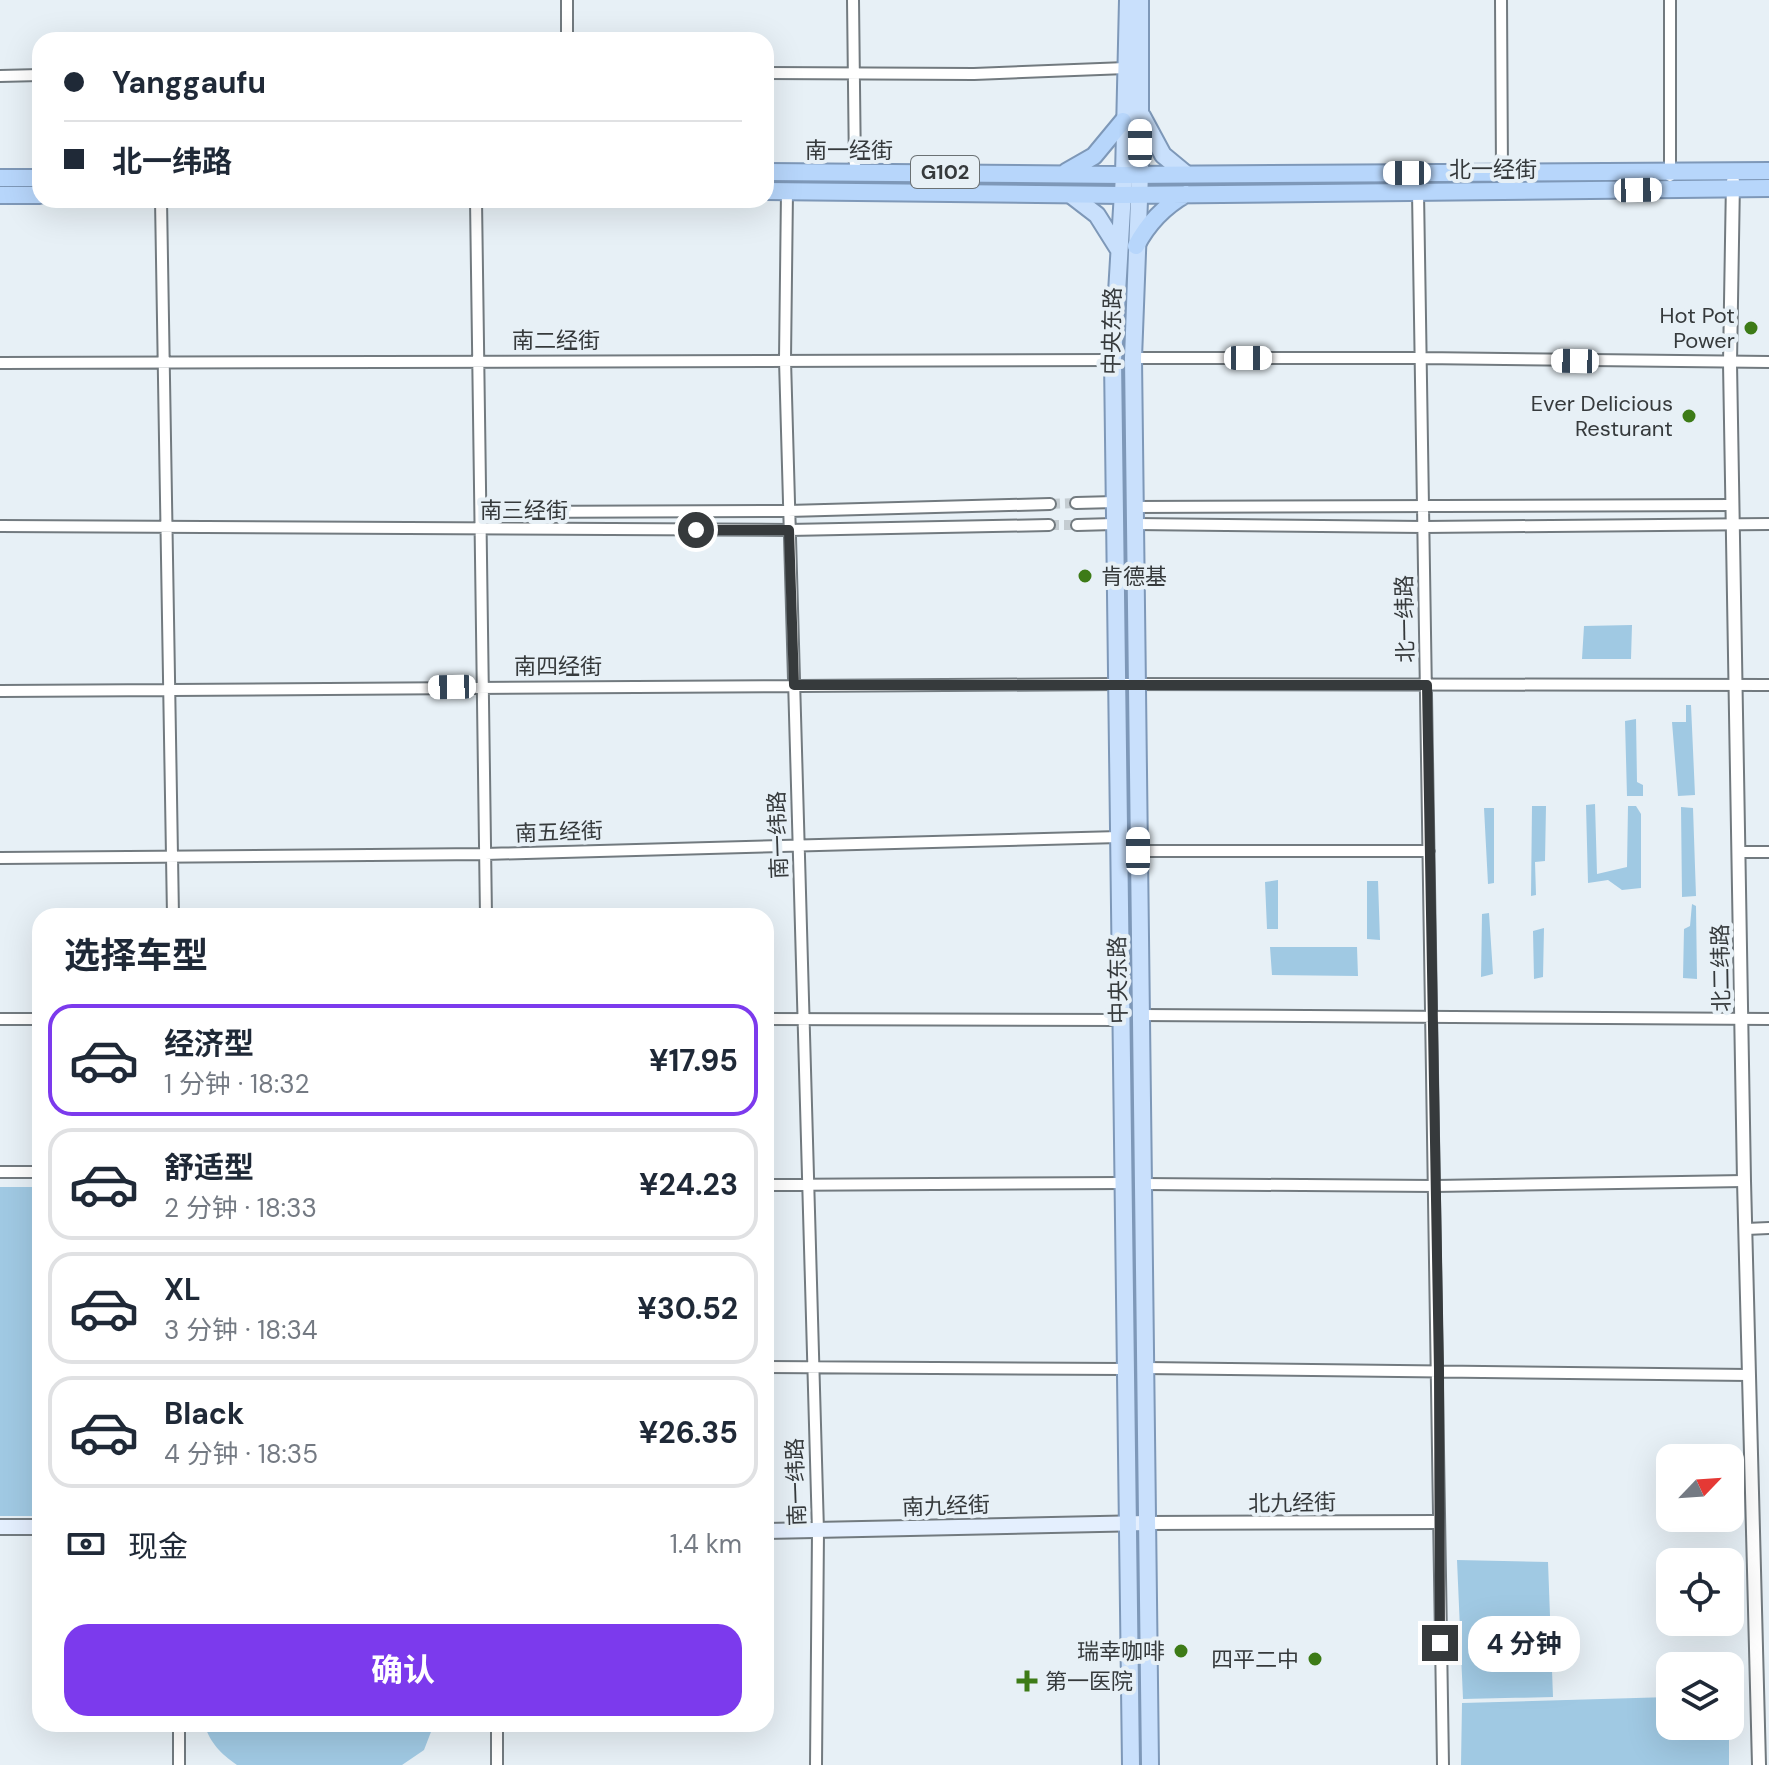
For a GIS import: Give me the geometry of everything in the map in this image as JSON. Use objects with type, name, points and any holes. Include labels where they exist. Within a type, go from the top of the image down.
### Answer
[{"type":"highway","points":[[1060,174],[1094,156],[1123,121]]},
{"type":"highway","name":"北一经街","points":[[1132,175],[1769,171]]},
{"type":"highway","name":"南一经街","points":[[774,172],[1132,175]]},
{"type":"highway","points":[[0,178],[32,178]]},
{"type":"highway","name":"北一经街","points":[[1130,195],[1769,188]]},
{"type":"highway","name":"南一经街","points":[[774,191],[1130,195]]},
{"type":"highway","points":[[1127,248],[1159,212],[1186,194]]},
{"type":"highway","points":[[0,195],[32,195]]},
{"type":"main road","points":[[1128,0],[1123,121],[1132,175]]},
{"type":"main road","points":[[1132,175],[1140,111],[1140,0]]},
{"type":"main road","points":[[1140,111],[1163,155],[1186,174]]},
{"type":"main road","name":"中央东路","points":[[1131,1765],[1113,360],[1127,248],[1132,175]]},
{"type":"main road","points":[[1071,195],[1097,215],[1127,248]]},
{"type":"main road","name":"中央东路","points":[[1127,248],[1133,358],[1150,1765]]},
{"type":"main road","name":"南九经街","points":[[774,1531],[1147,1523]]},
{"type":"main road","points":[[0,1527],[32,1527]]},
{"type":"street","points":[[567,0],[567,32]]},
{"type":"street","points":[[853,0],[855,171]]},
{"type":"street","points":[[1501,0],[1502,172]]},
{"type":"street","points":[[1669,190],[1670,0]]},
{"type":"street","points":[[774,73],[974,74],[1126,68]]},
{"type":"street","points":[[0,76],[32,75]]},
{"type":"street","name":"北二纬路","points":[[1732,171],[1730,363],[1744,1181],[1759,1765]]},
{"type":"street","name":"南一纬路","points":[[787,191],[785,360],[788,511],[818,1531],[816,1765]]},
{"type":"street","name":"北一纬路","points":[[1418,192],[1443,1765]]},
{"type":"street","points":[[161,208],[173,908]]},
{"type":"street","points":[[476,208],[486,908]]},
{"type":"street","points":[[1133,358],[1769,362]]},
{"type":"street","name":"南二经街","points":[[0,363],[1113,360]]},
{"type":"street","points":[[1076,503],[1115,502]]},
{"type":"street","points":[[481,512],[788,511],[1050,504]]},
{"type":"street","points":[[1134,516],[1423,506],[1733,505]]},
{"type":"street","points":[[1134,516],[1424,527],[1769,524]]},
{"type":"street","points":[[1077,525],[1114,524]]},
{"type":"street","name":"南三经街","points":[[0,526],[789,530],[1049,525]]},
{"type":"street","name":"南四经街","points":[[0,691],[483,686],[1769,685]]},
{"type":"street","name":"南五经街","points":[[0,858],[485,854],[1119,837]]},
{"type":"street","points":[[1138,851],[1429,851]]},
{"type":"street","points":[[1739,852],[1769,852]]},
{"type":"street","points":[[1140,1015],[1769,1019]]},
{"type":"street","points":[[0,1019],[32,1019]]},
{"type":"street","points":[[774,1019],[1121,1020]]},
{"type":"street","points":[[0,1172],[32,1172]]},
{"type":"street","points":[[1142,1184],[1435,1186],[1744,1181]]},
{"type":"street","points":[[774,1185],[1123,1183]]},
{"type":"street","points":[[1746,1229],[1769,1228]]},
{"type":"street","points":[[774,1367],[1125,1369]]},
{"type":"street","points":[[1145,1368],[1749,1375]]},
{"type":"street","name":"北九经街","points":[[1147,1523],[1438,1522]]},
{"type":"street","points":[[179,1732],[179,1765]]},
{"type":"street","points":[[497,1732],[497,1765]]},
{"type":"shaded area","points":[[1632,625],[1631,659],[1582,659],[1584,626]]},
{"type":"shaded area","points":[[1686,705],[1691,705],[1695,795],[1678,796],[1672,722],[1686,722]]},
{"type":"shaded area","points":[[1636,719],[1637,782],[1643,785],[1643,796],[1627,796],[1625,721]]},
{"type":"shaded area","points":[[1595,804],[1597,874],[1627,867],[1628,806],[1636,806],[1641,814],[1641,888],[1622,890],[1608,880],[1588,883],[1586,805]]},
{"type":"shaded area","points":[[1532,806],[1546,806],[1545,861],[1535,862],[1536,895],[1531,896]]},
{"type":"shaded area","points":[[1681,807],[1693,808],[1696,896],[1682,897]]},
{"type":"shaded area","points":[[1484,808],[1494,808],[1494,883],[1488,884]]},
{"type":"shaded area","points":[[1278,880],[1278,929],[1267,929],[1265,882]]},
{"type":"shaded area","points":[[1367,881],[1378,881],[1380,940],[1367,939]]},
{"type":"shaded area","points":[[1692,904],[1696,906],[1697,979],[1683,978],[1684,929],[1690,926]]},
{"type":"shaded area","points":[[1489,913],[1493,974],[1481,977],[1482,914]]},
{"type":"shaded area","points":[[1544,928],[1543,977],[1534,979],[1533,931]]},
{"type":"shaded area","points":[[1270,947],[1357,947],[1358,976],[1272,975]]},
{"type":"shaded area","points":[[0,1187],[32,1187],[32,1516],[0,1516]]},
{"type":"shaded area","points":[[1457,1560],[1548,1562],[1553,1697],[1463,1699]]},
{"type":"shaded area","points":[[1656,1697],[1656,1740],[1729,1740],[1729,1765],[1461,1765],[1462,1703]]},
{"type":"shaded area","points":[[208,1732],[431,1732],[424,1750],[402,1765],[237,1765],[217,1748]]},
{"type":"tunnel","points":[[1050,504],[1076,503]]},
{"type":"tunnel","points":[[1049,525],[1077,525]]},
{"type":"place","name":"Hot Pot Power","points":[[1751,328]]},
{"type":"place","name":"Ever Delicious Resturant","points":[[1689,416]]},
{"type":"place","name":"肯德基","points":[[1085,576]]},
{"type":"place","name":"瑞幸咖啡","points":[[1181,1651]]},
{"type":"place","name":"四平二中","points":[[1315,1659]]},
{"type":"place","name":"第一医院","points":[[1027,1681]]},
{"type":"route","points":[[696,530],[789,530],[794,685],[1427,685],[1439,1370],[1440,1643]]}]
